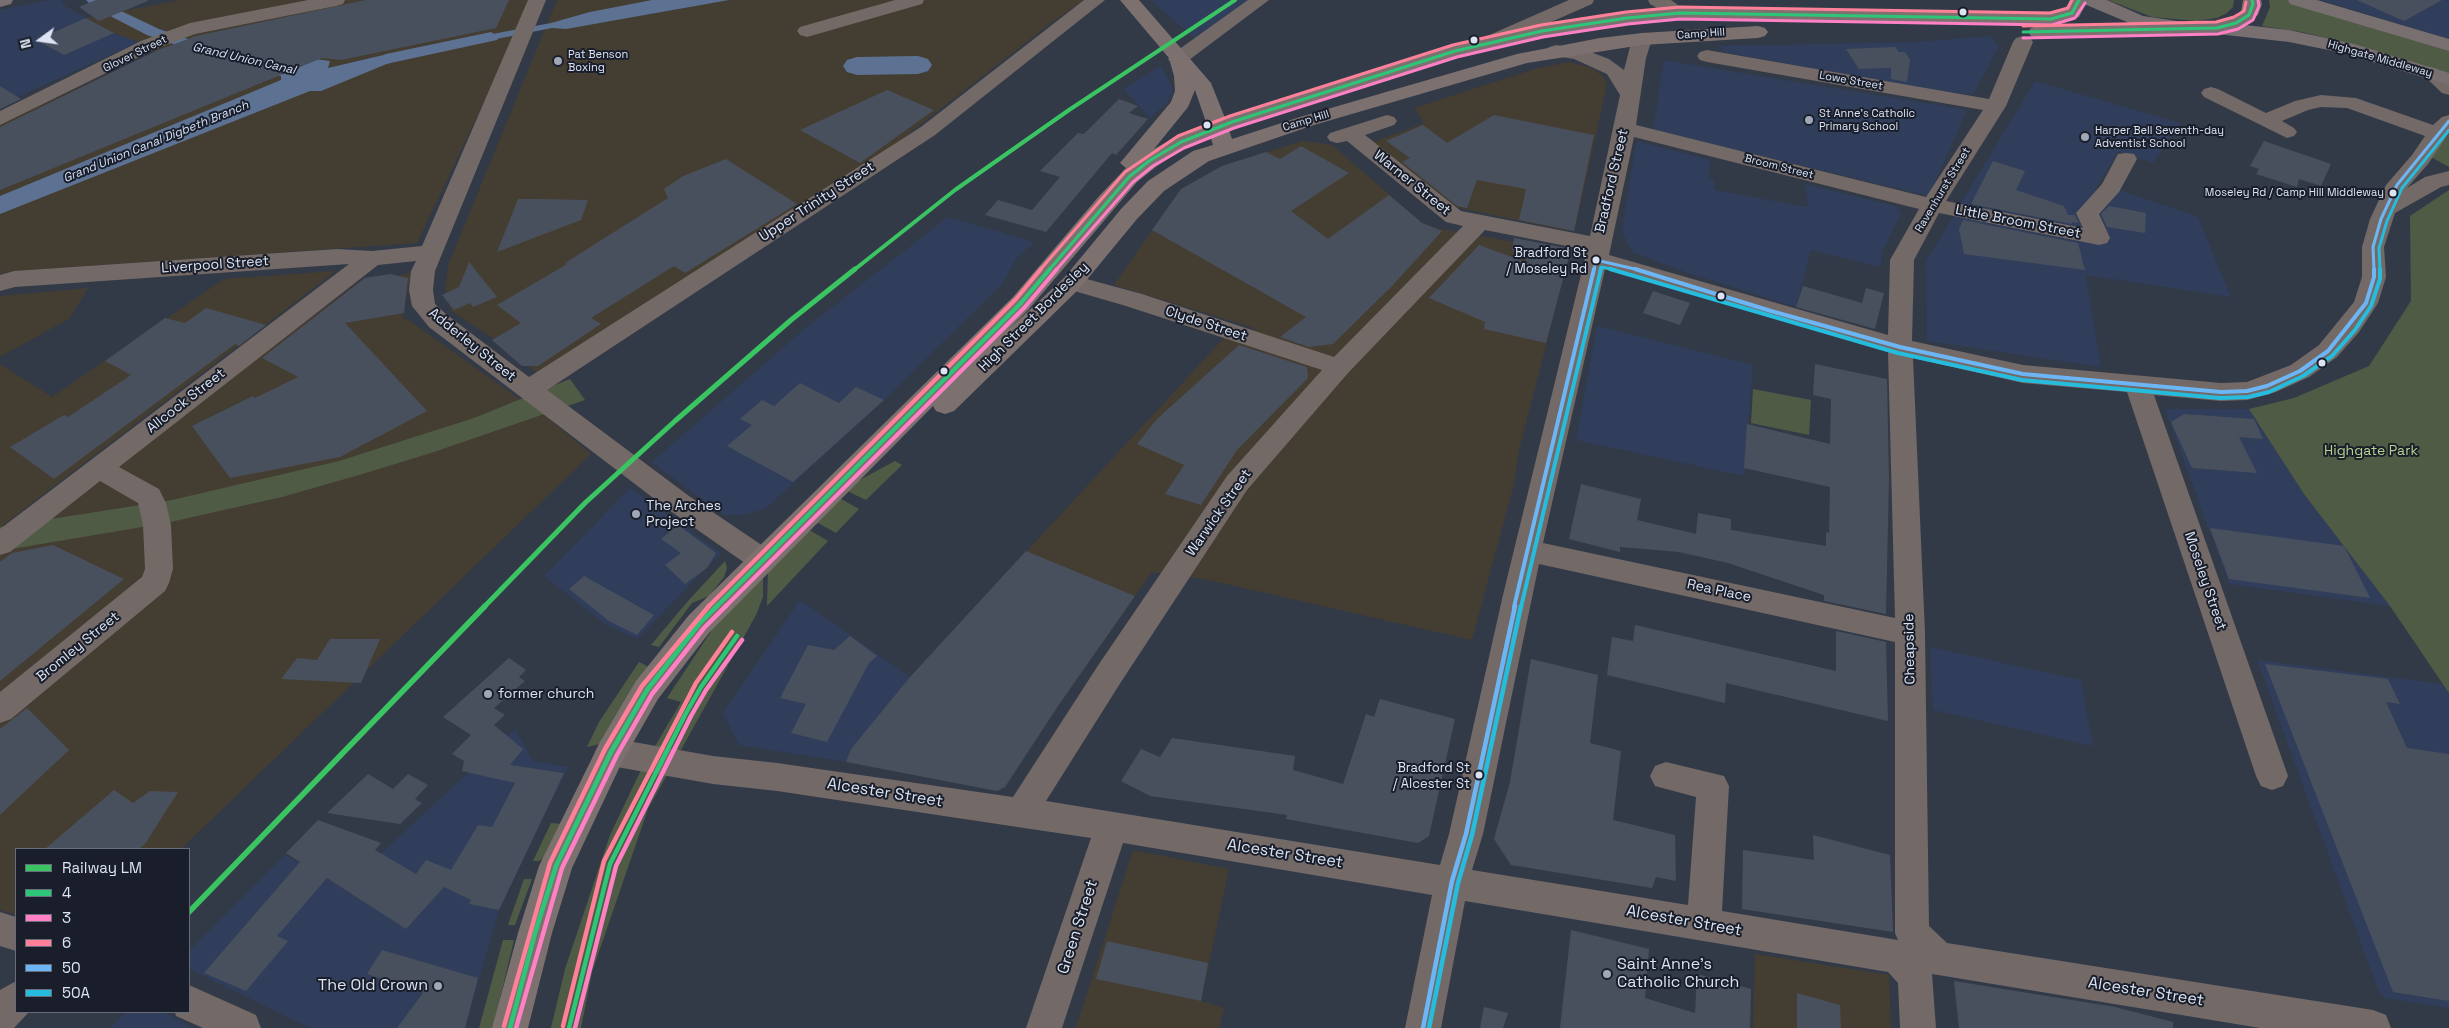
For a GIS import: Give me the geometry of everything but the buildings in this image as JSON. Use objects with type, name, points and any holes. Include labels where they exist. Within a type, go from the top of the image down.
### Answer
[{"type":"highway","points":[[0,1],[4,0]]},
{"type":"highway","points":[[2091,0],[2139,21],[2191,29],[2217,28],[2236,23],[2249,15],[2253,4],[2252,0]]},
{"type":"highway","points":[[2297,0],[2449,45]]},
{"type":"highway","name":"Highgate Middleway","points":[[2217,28],[2311,40],[2348,48],[2440,76]]},
{"type":"main road","points":[[1129,0],[1204,88],[1228,105],[1247,110],[1269,111]]},
{"type":"main road","name":"Camp Hill","points":[[1221,137],[1269,111],[1494,40],[1627,18],[1680,13],[2051,19],[2072,12],[2078,0]]},
{"type":"main road","points":[[1627,18],[1642,39]]},
{"type":"main road","name":"Camp Hill","points":[[1221,137],[1556,52],[1642,39],[1723,32],[1845,29],[2075,32],[2191,29]]},
{"type":"main road","points":[[1108,200],[1122,174],[1181,103],[1185,91],[1184,76],[1178,59]]},
{"type":"main road","points":[[1204,88],[1221,137]]},
{"type":"main road","name":"High Street Bordesley","points":[[510,1028],[535,933],[556,866],[611,752],[642,699],[669,660],[699,624],[762,560],[1021,303],[1129,177],[1148,161],[1181,142],[1221,137]]},
{"type":"main road","name":"High Street Bordesley","points":[[860,463],[884,454],[909,440],[1072,283],[1128,214],[1156,186],[1201,156],[1221,137]]},
{"type":"street","name":"Glover Street","points":[[0,119],[148,45],[190,29],[336,0]]},
{"type":"street","name":"Adderley Street","points":[[538,0],[431,252],[424,272],[421,290],[424,306],[430,314],[679,503],[762,560]]},
{"type":"street","points":[[807,31],[915,0]]},
{"type":"street","name":"Upper Trinity Street","points":[[529,390],[928,131],[1096,0]]},
{"type":"street","points":[[1178,59],[1260,0]]},
{"type":"street","points":[[1494,40],[1584,0]]},
{"type":"street","points":[[1656,0],[1680,13]]},
{"type":"street","name":"Bradford Street","points":[[1422,1028],[1452,882],[1466,834],[1527,551],[1625,129],[1636,58],[1642,39]]},
{"type":"street","name":"Ravenhurst Street","points":[[1900,346],[1902,260],[1932,205],[1996,106],[2023,42]]},
{"type":"street","points":[[1556,52],[1578,54],[1602,62],[1614,70],[1630,95]]},
{"type":"street","name":"Lowe Street","points":[[1707,56],[1996,106]]},
{"type":"street","points":[[2440,76],[2449,89]]},
{"type":"street","points":[[2211,93],[2287,132]]},
{"type":"street","points":[[2266,121],[2302,105],[2322,101],[2349,102],[2443,127]]},
{"type":"street","name":"Warner Street","points":[[1387,121],[1343,135],[1454,217],[1597,253],[1625,266],[1771,311],[1900,346],[2023,374],[2138,386],[2221,392],[2267,386],[2300,371],[2328,351],[2350,326],[2366,302],[2374,277],[2373,247],[2380,219],[2397,185],[2420,159],[2443,127]]},
{"type":"street","name":"Broom Street","points":[[1625,129],[1932,205]]},
{"type":"street","name":"Little Broom Street","points":[[1932,205],[2098,238],[2087,213],[2111,187],[2126,159]]},
{"type":"street","points":[[2420,159],[2449,177]]},
{"type":"street","points":[[2386,209],[2433,182],[2449,177]]},
{"type":"street","name":"Warwick Street","points":[[1021,813],[1110,673],[1237,483],[1339,368],[1479,223]]},
{"type":"street","name":"Liverpool Street","points":[[0,283],[14,279],[327,257],[372,258],[431,252]]},
{"type":"street","name":"Allcock Street","points":[[0,544],[372,258]]},
{"type":"street","name":"Clyde Street","points":[[1072,283],[1134,300],[1339,368]]},
{"type":"street","name":"Cheapside","points":[[1900,346],[1910,632],[1912,933],[1915,956],[1918,1028]]},
{"type":"street","name":"Moseley Street","points":[[2138,386],[2272,776]]},
{"type":"street","name":"Bromley Street","points":[[0,710],[155,583],[159,569],[157,525],[149,496],[99,468]]},
{"type":"street","name":"Rea Place","points":[[1527,551],[1579,560],[1910,632]]},
{"type":"street","name":"Alcester Street","points":[[611,752],[660,762],[1112,826],[1895,956],[1938,959],[2363,1027]]},
{"type":"street","points":[[1666,776],[1713,786],[1704,925]]},
{"type":"street","name":"Green Street","points":[[1044,1028],[1112,826]]},
{"type":"street","points":[[0,929],[15,934]]},
{"type":"street","points":[[0,1016],[15,1000]]},
{"type":"street","points":[[190,1003],[243,1028]]},
{"type":"shaded area","points":[[50,0],[61,0],[65,6],[86,18],[114,33],[139,42],[0,105],[0,10]]},
{"type":"shaded area","points":[[181,0],[530,0],[513,41],[417,243],[14,271],[0,274],[0,124],[155,52],[139,42],[114,33],[86,18]]},
{"type":"shaded area","points":[[557,0],[1084,0],[1051,23],[889,149],[537,373],[494,339],[451,311],[445,288],[449,263]]},
{"type":"shaded area","points":[[1150,0],[1252,0],[1197,40]]},
{"type":"shaded area","points":[[2321,0],[2449,0],[2449,39]]},
{"type":"shaded area","points":[[1990,36],[1999,46],[1973,95],[1925,89],[1724,52],[1719,46],[1917,42]]},
{"type":"shaded area","name":"St Anne's Catholic Primary School","points":[[1664,60],[1967,110],[1929,196],[1653,130]]},
{"type":"shaded area","points":[[1569,62],[1589,67],[1602,75],[1607,84],[1575,230],[1564,230],[1450,206],[1368,144],[1424,123],[1414,108],[1538,68]]},
{"type":"shaded area","points":[[1161,66],[1173,89],[1167,103],[1150,118],[1124,89]]},
{"type":"shaded area","points":[[2035,81],[2180,123],[2153,163],[2118,152],[2095,190],[2105,193],[2111,187],[2198,217],[2231,297],[2086,275],[2101,367],[1927,341],[1926,261]]},
{"type":"shaded area","points":[[1303,141],[1332,145],[1422,223],[1436,228],[1570,252],[1519,450],[1514,484],[1472,640],[1204,579],[1152,572],[1091,658],[975,607],[1225,337],[1241,341],[1254,328],[1114,285],[1181,189],[1222,166]]},
{"type":"shaded area","points":[[1636,141],[1710,160],[1709,178],[1714,180],[1714,190],[1808,207],[1805,184],[1895,206],[1901,213],[1882,253],[1881,267],[1811,250],[1796,307],[1691,274],[1632,252],[1622,232]]},
{"type":"shaded area","points":[[948,217],[1034,242],[1016,259],[1001,285],[884,400],[765,509],[743,515],[723,515],[652,462],[808,326]]},
{"type":"shaded area","points":[[336,271],[2,526],[38,521],[360,281],[411,273],[402,318],[407,319],[521,400],[534,406],[591,454],[182,848],[15,848],[15,915],[0,910],[0,364],[52,397],[224,279]]},
{"type":"shaded area","points":[[88,288],[69,319],[0,357],[0,296]]},
{"type":"shaded area","points":[[1597,326],[1753,365],[1744,476],[1576,440]]},
{"type":"shaded area","points":[[2165,409],[2249,409],[2301,489],[2390,606],[2229,584]]},
{"type":"shaded area","points":[[630,488],[721,553],[637,639],[605,624],[544,576]]},
{"type":"shaded area","points":[[800,600],[910,677],[852,749],[846,762],[739,745],[723,713]]},
{"type":"shaded area","points":[[1930,647],[2081,680],[2093,746],[1933,710]]},
{"type":"shaded area","points":[[2257,660],[2443,684],[2449,693],[2449,1008],[2386,998],[2379,992]]},
{"type":"shaded area","points":[[515,729],[533,761],[568,767],[499,910],[465,1028],[310,1028],[190,969],[190,950],[285,855],[344,888]]},
{"type":"shaded area","points":[[1133,850],[1229,869],[1201,1001],[1224,1008],[1219,1028],[1076,1028]]},
{"type":"shaded area","points":[[1755,954],[1889,975],[1891,1028],[1753,1028]]},
{"type":"shaded area","points":[[125,1013],[165,1013],[194,1028],[110,1028]]},
{"type":"green space","points":[[2108,0],[2234,0],[2233,7],[2227,13],[2217,18],[2196,21],[2152,17]]},
{"type":"green space","points":[[2269,0],[2288,0],[2449,50],[2449,74],[2343,42],[2302,32],[2262,26],[2270,7]]},
{"type":"green space","points":[[2449,134],[2449,167],[2431,157]]},
{"type":"green space","name":"Highgate Park","points":[[2449,190],[2449,693],[2390,606],[2304,494],[2249,409],[2294,398],[2369,366],[2411,301],[2410,216]]},
{"type":"green space","points":[[570,379],[585,400],[431,453],[359,475],[282,497],[166,523],[0,551],[0,527],[172,500],[339,461],[474,418]]},
{"type":"green space","points":[[1753,389],[1811,400],[1809,435],[1751,423]]},
{"type":"green space","points":[[895,461],[902,465],[866,500],[843,489]]},
{"type":"green space","points":[[836,496],[859,509],[836,533],[813,520]]},
{"type":"green space","points":[[806,528],[828,541],[767,606],[768,568]]},
{"type":"green space","points":[[725,561],[727,568],[724,577],[709,596],[692,603],[659,647],[651,645],[688,601]]},
{"type":"green space","points":[[763,573],[763,597],[756,615],[648,809],[592,972],[581,1028],[551,1028],[565,969],[610,835],[641,770],[681,702],[667,698],[712,630]]},
{"type":"green space","points":[[639,662],[647,666],[648,669],[600,744],[587,747],[599,722]]},
{"type":"green space","points":[[551,823],[562,824],[546,857],[539,861],[533,861]]},
{"type":"green space","points":[[524,879],[532,879],[515,925],[508,925]]},
{"type":"green space","points":[[503,940],[514,940],[493,1028],[479,1028]]},
{"type":"water","points":[[652,0],[729,0],[566,29],[552,28],[486,41],[474,41],[487,35],[551,23],[590,12]]},
{"type":"water","name":"Grand Union Canal Digbeth Branch","points":[[416,52],[321,91],[310,91],[0,214],[0,196],[281,80],[281,76],[271,74],[278,54],[330,61],[328,68],[392,53]]},
{"type":"waterway","name":"Grand Union Canal","points":[[117,14],[153,32],[208,51]]},
{"type":"waterway","name":"Grand Union Canal","points":[[386,59],[491,37]]},
{"type":"waterway","points":[[857,66],[918,65]]},
{"type":"rail line","name":"LM","points":[[190,911],[585,503],[675,421],[791,320],[955,190],[1069,110],[1235,0]]},
{"type":"transit line","name":"6","points":[[504,1026],[529,931],[550,863],[605,749],[642,686],[695,620],[1016,299],[1103,196],[1125,172],[1146,156],[1178,136],[1230,116],[1453,45],[1541,25],[1626,12],[1680,7],[2050,13],[2068,8],[2072,0]]},
{"type":"transit line","name":"4","points":[[510,1028],[535,933],[556,866],[611,752],[647,690],[699,624],[1021,303],[1108,200],[1129,177],[1149,161],[1181,142],[1232,122],[1455,51],[1542,31],[1627,18],[1680,13],[2051,19],[2072,13],[2079,0]]},
{"type":"transit line","name":"4","points":[[2023,32],[2217,28],[2236,23],[2249,15],[2253,4],[2252,0]]},
{"type":"transit line","name":"3","points":[[2023,38],[2218,34],[2238,29],[2253,20],[2259,6],[2258,0]]},
{"type":"transit line","name":"6","points":[[2023,26],[2216,22],[2234,17],[2244,11],[2246,2]]},
{"type":"transit line","name":"3","points":[[516,1028],[541,935],[562,868],[617,755],[652,694],[704,628],[1025,307],[1113,204],[1133,182],[1153,166],[1184,148],[1234,128],[1457,57],[1543,37],[1628,24],[1680,19],[2052,25],[2075,18],[2085,3]]},
{"type":"transit line","name":"50","points":[[1423,1028],[1452,881],[1466,834],[1517,595],[1596,260],[1625,266],[1771,311],[1900,347],[2023,374],[2221,392],[2247,391],[2267,386],[2300,371],[2328,351],[2350,326],[2366,303],[2374,277],[2373,247],[2381,219],[2397,185],[2449,121]]},
{"type":"transit line","name":"50A","points":[[1429,1028],[1458,883],[1472,835],[1523,596],[1601,267],[1898,353],[2022,380],[2220,398],[2248,397],[2269,392],[2303,376],[2332,356],[2355,330],[2371,306],[2380,279],[2379,248],[2387,221],[2402,188],[2449,130]]},
{"type":"transit line","name":"6","points":[[563,1026],[604,861],[696,683],[732,632]]},
{"type":"transit line","name":"4","points":[[569,1028],[610,864],[686,713],[701,687],[737,636]]},
{"type":"transit line","name":"3","points":[[575,1028],[616,866],[691,716],[706,690],[742,640]]},
{"type":"place","name":"Pat Benson Boxing","points":[[558,61]]},
{"type":"place","name":"St Anne's Catholic Primary School","points":[[1809,120]]},
{"type":"place","name":"Harper Bell Seventh-day Adventist School","points":[[2085,137]]},
{"type":"place","name":"Moseley Rd / Camp Hill Middleway","points":[[2393,193]]},
{"type":"place","name":"Bradford St / Moseley Rd","points":[[1596,260]]},
{"type":"place","name":"The Arches Project","points":[[636,514]]},
{"type":"place","name":"former church","points":[[488,694]]},
{"type":"place","name":"Bradford St / Alcester St","points":[[1479,775]]},
{"type":"place","name":"Saint Anne's Catholic Church","points":[[1607,974]]},
{"type":"place","name":"The Old Crown","points":[[438,986]]}]
